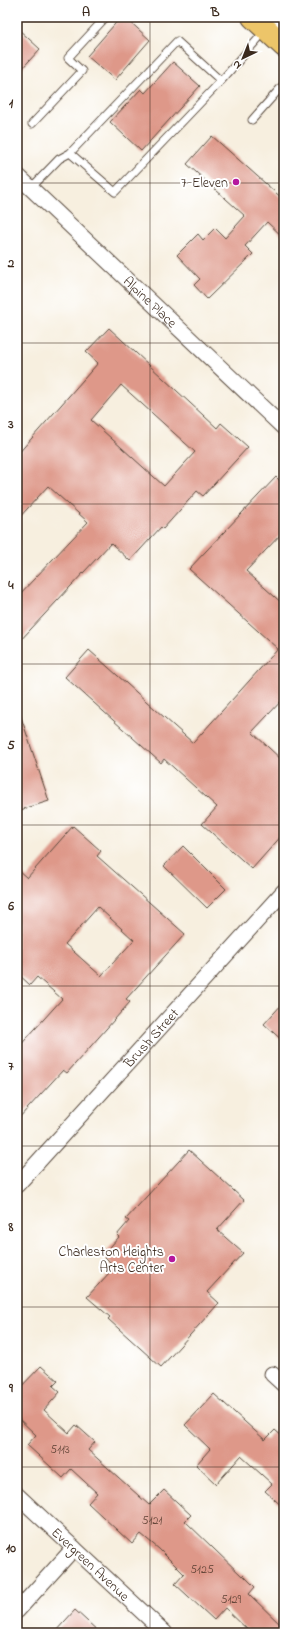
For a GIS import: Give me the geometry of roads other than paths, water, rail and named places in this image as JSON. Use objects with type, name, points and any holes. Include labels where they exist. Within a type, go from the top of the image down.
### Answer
[{"type":"main road","points":[[266,21],[284,46]]},
{"type":"street","name":"Alpine Place","points":[[17,175],[284,428]]},
{"type":"street","name":"Brush Street","points":[[17,1185],[284,891]]},
{"type":"street","points":[[272,1374],[284,1385]]},
{"type":"street","name":"Evergreen Avenue","points":[[17,1495],[165,1633]]},
{"type":"street","points":[[17,1612],[74,1548]]},
{"type":"lane","points":[[32,124],[82,71],[68,58],[106,17]]},
{"type":"lane","points":[[70,153],[115,192],[221,81],[266,21]]},
{"type":"lane","points":[[31,188],[58,159],[70,153],[177,41],[221,81]]},
{"type":"lane","points":[[252,120],[284,84]]},
{"type":"place","name":"7-Eleven","points":[[236,182]]},
{"type":"place","name":"Charleston Heights Arts Center","points":[[172,1259]]}]
